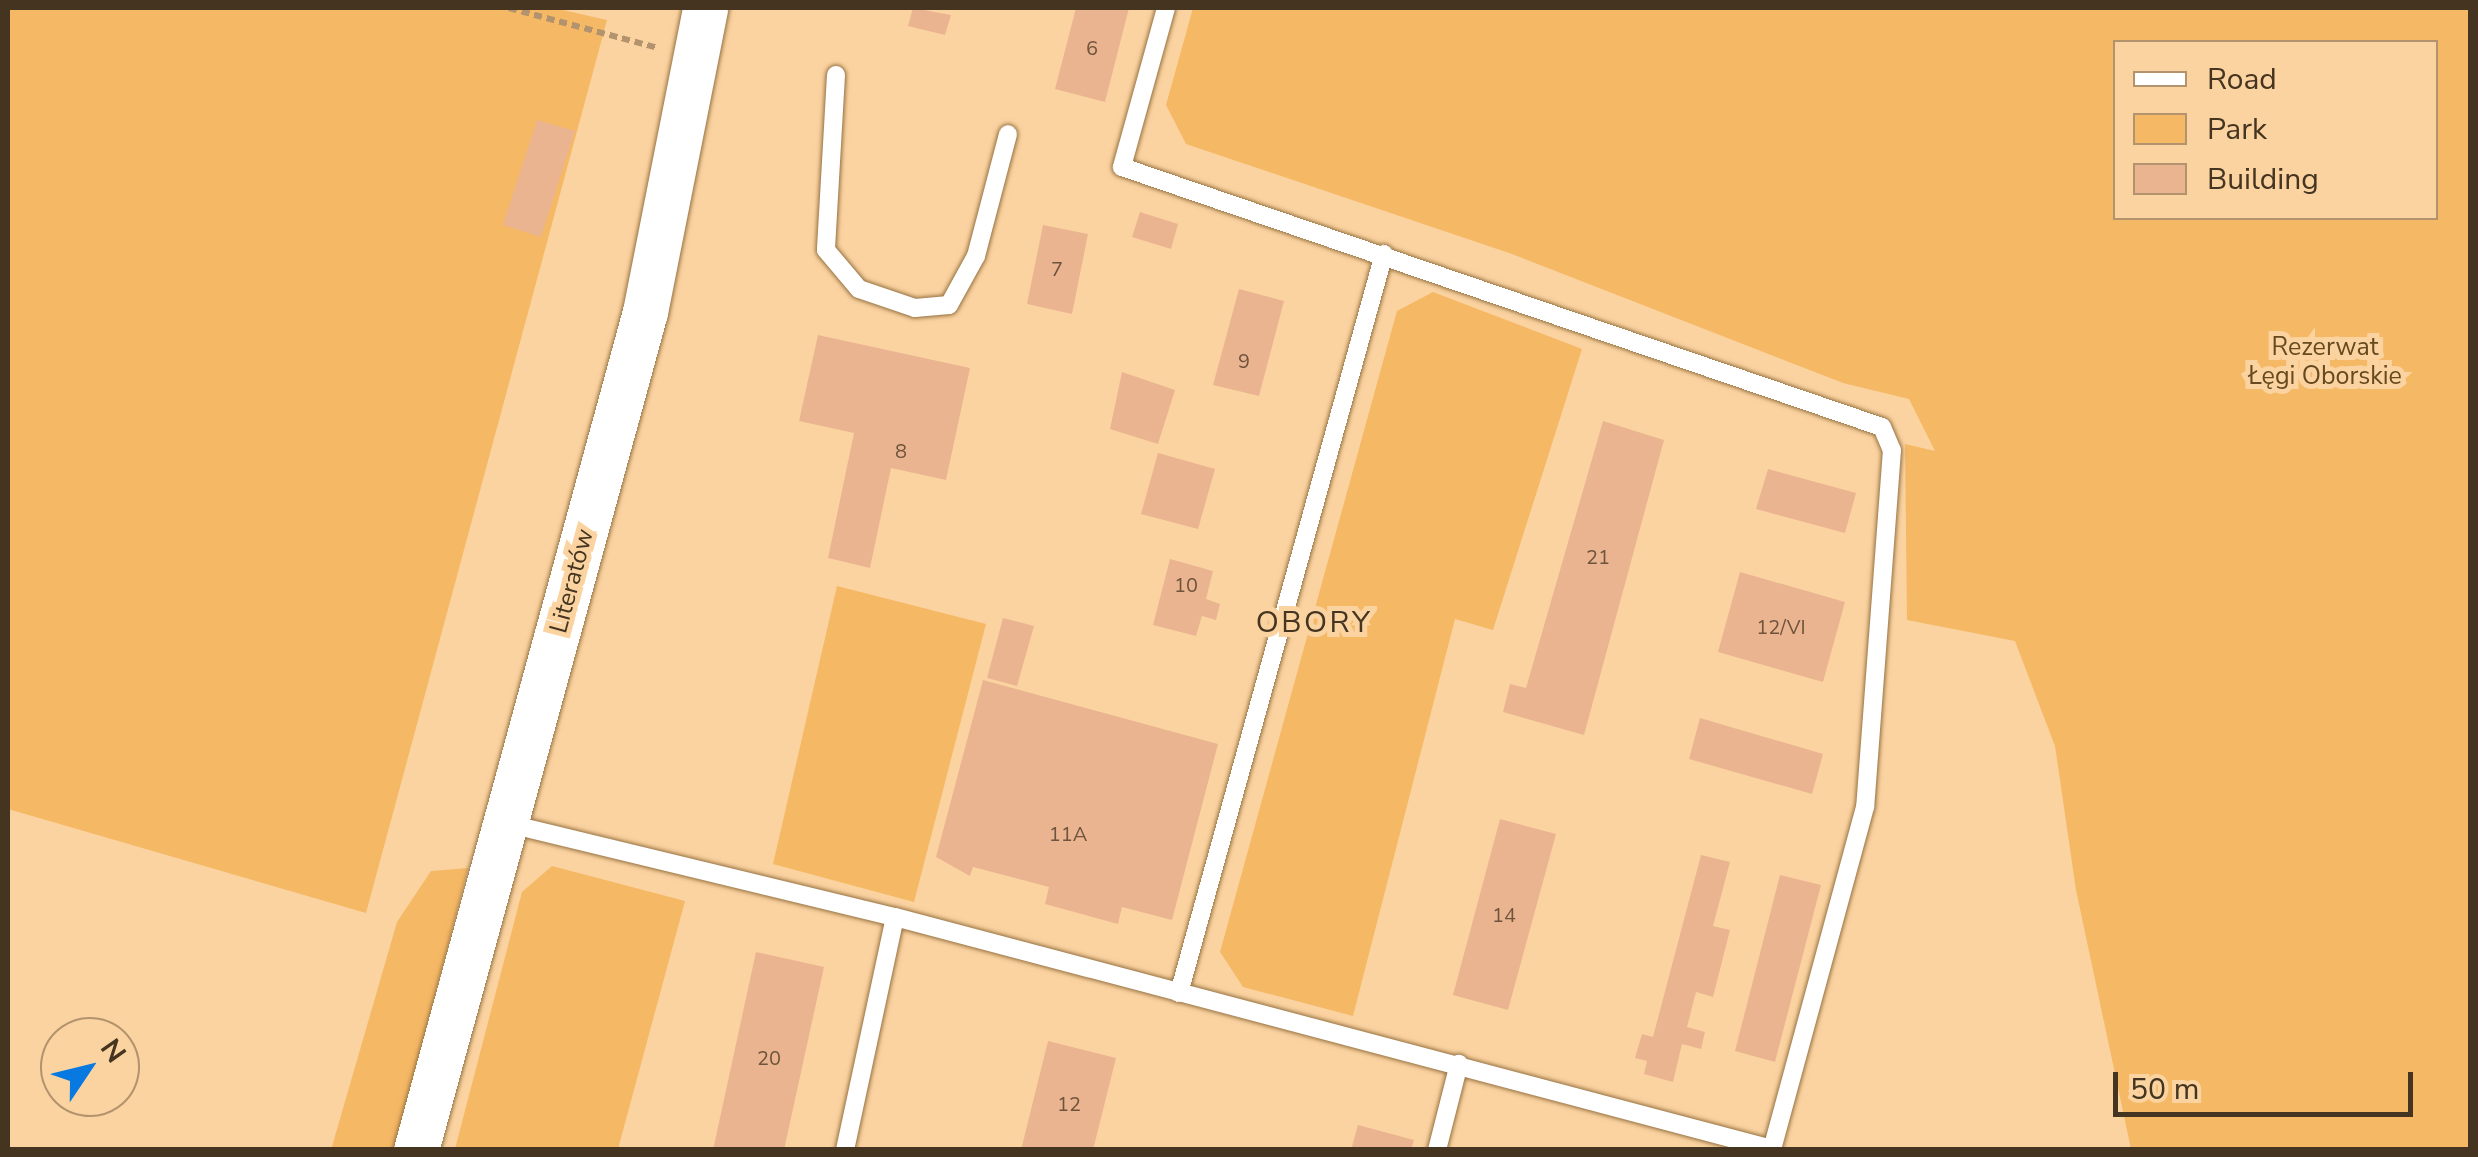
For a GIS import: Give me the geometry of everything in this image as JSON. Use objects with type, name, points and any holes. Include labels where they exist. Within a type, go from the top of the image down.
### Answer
[{"type":"street","name":"Literatów","points":[[416,1150],[645,312],[698,59],[705,8]]},
{"type":"lane","points":[[506,823],[894,917],[1772,1149],[1865,807],[1892,450],[1882,426],[1122,167],[1166,8]]},
{"type":"lane","points":[[836,75],[826,250],[859,289],[896,302],[916,308],[949,305],[976,256],[1008,134]]},
{"type":"lane","points":[[1178,993],[1384,254]]},
{"type":"lane","points":[[845,1150],[894,917]]},
{"type":"lane","points":[[1437,1150],[1459,1064]]},
{"type":"path","points":[[510,8],[698,59]]},
{"type":"green space","points":[[8,8],[554,8],[607,20],[366,913],[8,809]]},
{"type":"green space","name":"Rezerwat Łęgi Oborskie","points":[[1193,8],[2470,8],[2470,1149],[2131,1149],[2076,890],[2055,746],[2015,641],[1907,620],[1905,444],[1935,451],[1909,399],[1843,383],[1512,254],[1186,144],[1166,105]]},
{"type":"green space","points":[[1433,292],[1582,349],[1493,630],[1455,619],[1353,1016],[1243,987],[1220,952],[1397,311]]},
{"type":"green space","points":[[837,586],[986,624],[914,902],[773,864]]},
{"type":"green space","points":[[552,866],[685,901],[618,1149],[455,1149],[522,892]]},
{"type":"green space","points":[[468,868],[395,1149],[331,1150],[397,922],[431,871]]},
{"type":"building","points":[[913,8],[951,15],[945,35],[908,26]]},
{"type":"building","points":[[1076,8],[1129,8],[1105,102],[1055,89]]},
{"type":"building","points":[[537,120],[575,131],[541,237],[503,225]]},
{"type":"building","points":[[1140,212],[1178,224],[1171,249],[1132,237]]},
{"type":"building","points":[[1043,225],[1088,234],[1072,314],[1027,304]]},
{"type":"building","points":[[1239,289],[1284,301],[1259,396],[1213,385]]},
{"type":"building","points":[[818,335],[970,368],[946,480],[891,468],[870,568],[828,558],[854,433],[799,421]]},
{"type":"building","points":[[1122,372],[1175,390],[1158,444],[1110,429]]},
{"type":"building","points":[[1603,421],[1664,440],[1584,735],[1503,712],[1510,684],[1526,688]]},
{"type":"building","points":[[1158,453],[1215,469],[1198,529],[1141,514]]},
{"type":"building","points":[[1768,469],[1856,493],[1845,533],[1756,509]]},
{"type":"building","points":[[1170,559],[1213,571],[1206,599],[1220,604],[1216,620],[1202,616],[1196,636],[1153,625]]},
{"type":"building","points":[[1740,572],[1845,602],[1823,682],[1718,652]]},
{"type":"building","points":[[1003,618],[1034,626],[1017,686],[987,678]]},
{"type":"building","points":[[983,680],[1218,744],[1172,920],[1122,907],[1118,924],[1045,904],[1049,887],[973,867],[970,876],[936,857]]},
{"type":"building","points":[[1700,718],[1823,754],[1812,794],[1689,759]]},
{"type":"building","points":[[1500,819],[1556,834],[1508,1010],[1453,995]]},
{"type":"building","points":[[1701,855],[1730,862],[1713,926],[1730,930],[1713,997],[1696,992],[1687,1027],[1705,1032],[1701,1049],[1682,1044],[1673,1082],[1644,1074],[1647,1061],[1635,1058],[1642,1034],[1653,1037]]},
{"type":"building","points":[[1780,875],[1821,885],[1775,1062],[1735,1051]]},
{"type":"building","points":[[756,952],[824,967],[784,1150],[713,1150]]},
{"type":"building","points":[[1048,1041],[1116,1058],[1093,1150],[1021,1150]]},
{"type":"building","points":[[1358,1125],[1414,1140],[1411,1150],[1351,1150]]},
{"type":"district","name":"OBORY","points":[[1314,623]]}]
